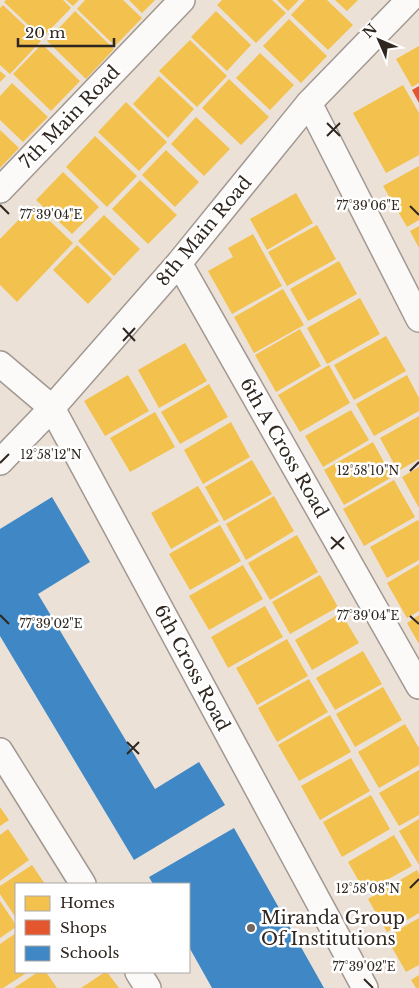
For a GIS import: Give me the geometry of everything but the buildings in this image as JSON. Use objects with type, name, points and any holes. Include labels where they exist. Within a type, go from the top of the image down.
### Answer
[{"type":"street","name":"7th Main Road","points":[[0,190],[182,0]]},
{"type":"street","name":"8th Main Road","points":[[0,462],[52,408],[179,263],[309,103],[410,0]]},
{"type":"street","points":[[309,103],[419,319]]},
{"type":"street","name":"6th A Cross Road","points":[[179,263],[419,686]]},
{"type":"street","name":"6th Cross Road","points":[[0,364],[52,408],[365,988]]},
{"type":"street","points":[[0,752],[82,883]]},
{"type":"street","points":[[139,973],[148,988]]},
{"type":"place","name":"Miranda Group Of Institutions","points":[[251,928]]}]
